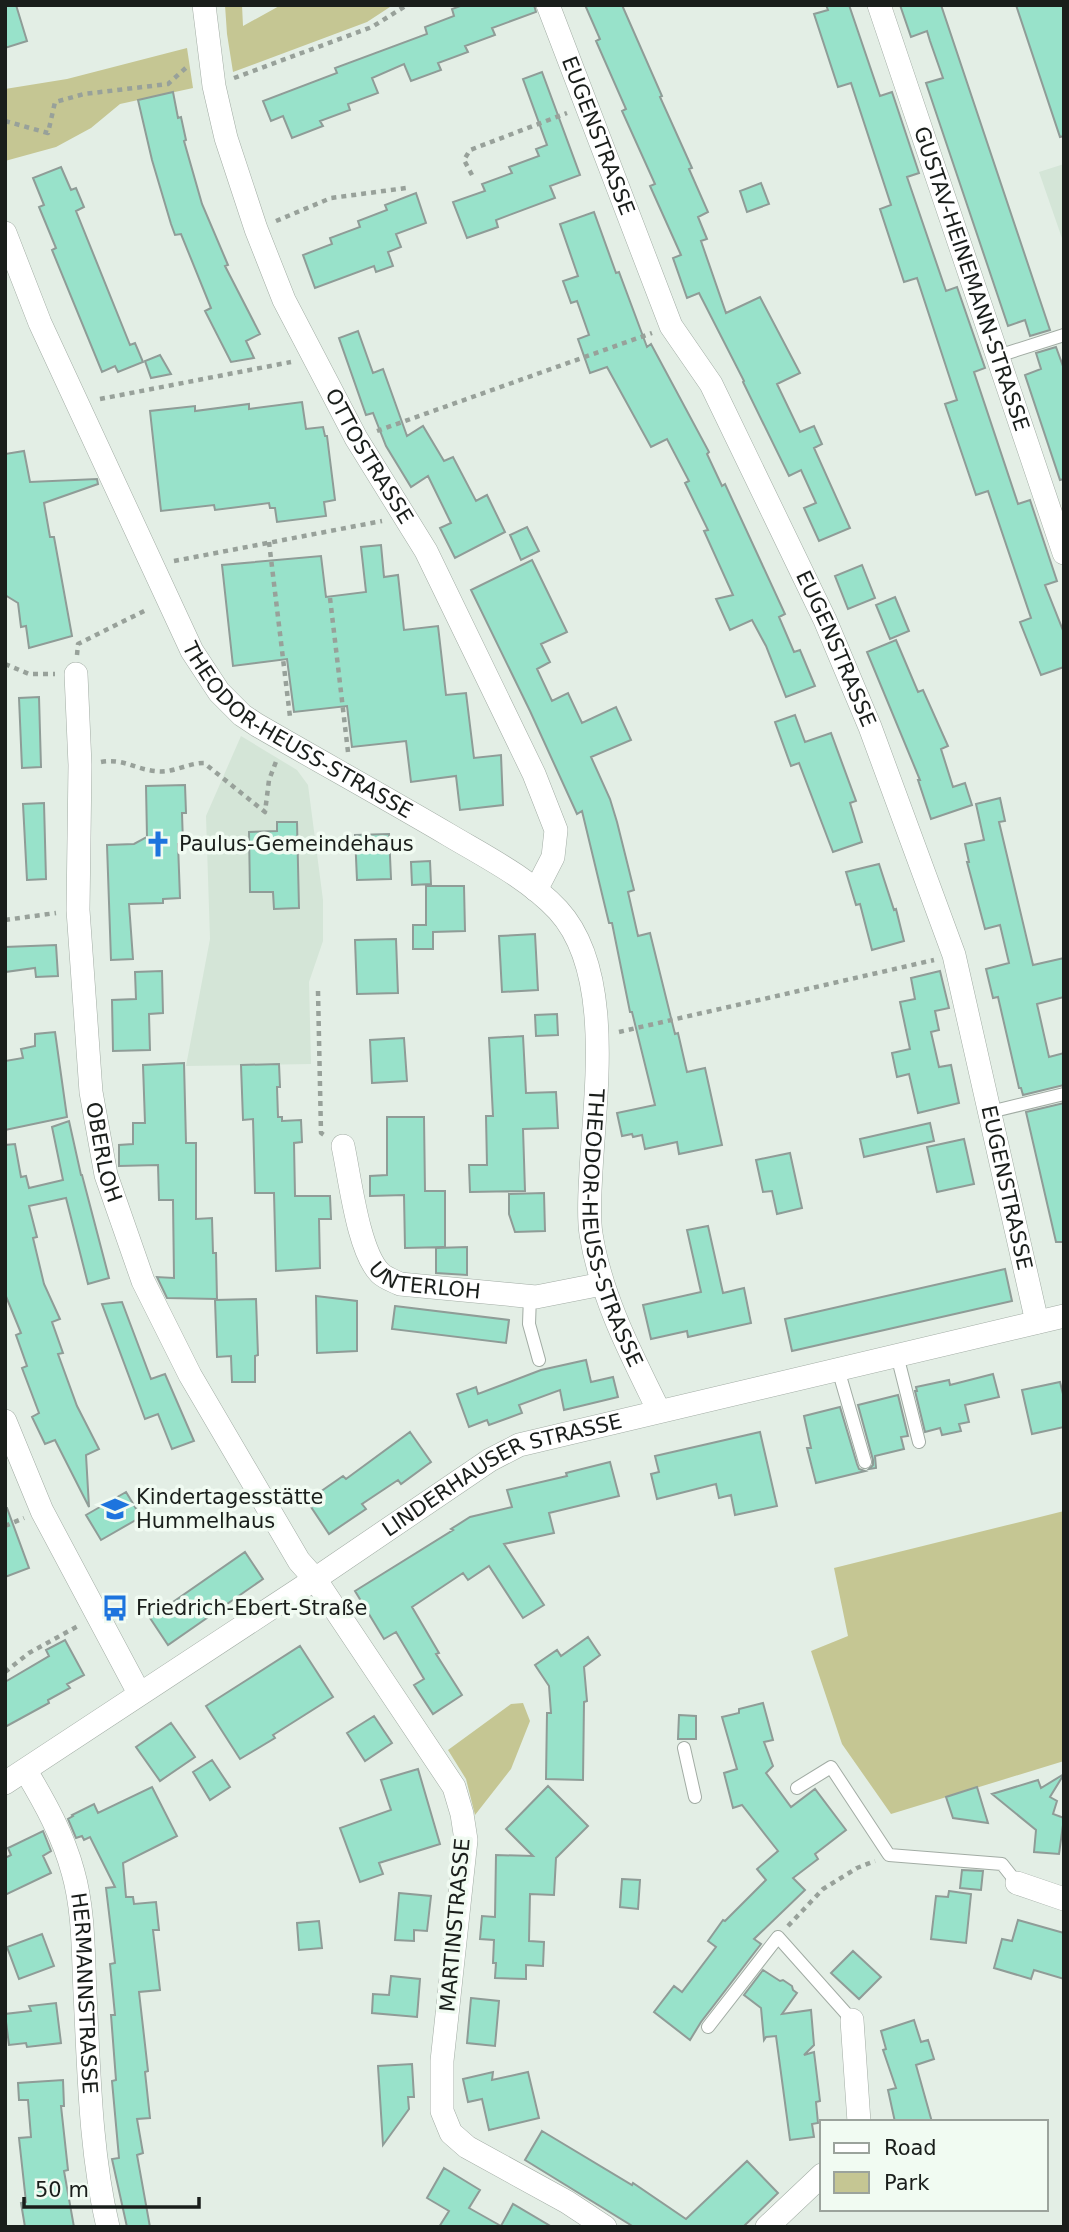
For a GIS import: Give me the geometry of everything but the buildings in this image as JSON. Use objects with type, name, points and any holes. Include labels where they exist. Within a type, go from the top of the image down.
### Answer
[{"type":"street","name":"OTTOSTRASSE","points":[[204,5],[214,86],[226,138],[256,229],[284,300],[356,439],[426,551],[534,774],[556,830],[553,856],[536,890]]},
{"type":"street","name":"EUGENSTRASSE","points":[[548,5],[671,326],[711,384],[825,621],[870,727],[954,955],[1037,1322]]},
{"type":"street","name":"GUSTAV-HEINEMANN-STRASSE","points":[[879,5],[1064,553]]},
{"type":"street","name":"THEODOR-HEUSS-STRASSE","points":[[5,233],[40,323],[167,600],[192,651],[219,692],[242,715],[500,866],[536,890],[558,911],[576,935],[587,961],[597,1037],[590,1194],[591,1232],[602,1284],[659,1411]]},
{"type":"street","name":"OBERLOH","points":[[76,674],[80,765],[78,910],[92,1092],[106,1175],[143,1281],[190,1375],[299,1561],[315,1579]]},
{"type":"street","name":"UNTERLOH","points":[[343,1146],[360,1230],[367,1252],[381,1274],[400,1284],[530,1296],[602,1284]]},
{"type":"street","name":"LINDERHAUSER STRASSE","points":[[5,1783],[315,1579],[489,1460],[519,1445],[1064,1316]]},
{"type":"street","points":[[5,1421],[33,1490],[139,1693]]},
{"type":"street","name":"MARTINSTRASSE","points":[[315,1579],[454,1787],[462,1814],[466,1840],[442,2061],[442,2111],[451,2133],[467,2147],[567,2202],[605,2227]]},
{"type":"street","name":"HERMANNSTRASSE","points":[[26,1771],[56,1823],[73,1870],[81,1907],[95,2143],[108,2227]]},
{"type":"street","points":[[1017,1883],[1064,1899]]},
{"type":"street","points":[[852,2020],[859,2120]]},
{"type":"street","points":[[767,2227],[820,2177]]},
{"type":"lane","points":[[998,356],[1064,335]]},
{"type":"lane","points":[[990,1112],[1064,1094]]},
{"type":"lane","points":[[530,1296],[529,1324],[539,1360]]},
{"type":"lane","points":[[897,1355],[919,1442]]},
{"type":"lane","points":[[838,1369],[865,1462]]},
{"type":"lane","points":[[684,1748],[695,1797]]},
{"type":"lane","points":[[797,1788],[831,1767],[889,1855],[1002,1864],[1017,1883]]},
{"type":"lane","points":[[708,2027],[778,1937],[852,2020]]},
{"type":"path","points":[[214,86],[372,27],[407,5]]},
{"type":"path","points":[[5,121],[48,133],[55,102],[84,94],[168,84],[208,46]]},
{"type":"path","points":[[472,174],[464,160],[470,150],[585,106]]},
{"type":"path","points":[[256,229],[331,198],[406,188]]},
{"type":"path","points":[[356,439],[671,326]]},
{"type":"path","points":[[78,403],[313,358]]},
{"type":"path","points":[[152,565],[404,517]]},
{"type":"path","points":[[80,765],[116,759],[156,772],[178,770],[191,763],[204,763],[265,812],[269,780],[289,744],[269,542]]},
{"type":"path","points":[[330,598],[352,778]]},
{"type":"path","points":[[5,664],[29,674],[76,674],[78,644],[167,600]]},
{"type":"path","points":[[5,920],[78,910]]},
{"type":"path","points":[[597,1037],[954,955]]},
{"type":"path","points":[[318,991],[321,1133],[343,1146]]},
{"type":"path","points":[[5,1672],[29,1653],[97,1615]]},
{"type":"path","points":[[778,1937],[823,1889],[857,1868],[889,1855]]},
{"type":"shaded area","points":[[1064,164],[1064,244],[1039,172]]},
{"type":"shaded area","points":[[241,736],[297,770],[308,785],[323,900],[323,941],[309,982],[311,1064],[186,1066],[210,939],[206,816]]},
{"type":"green space","points":[[225,5],[242,5],[243,26],[281,5],[393,5],[367,22],[233,72]]},
{"type":"green space","points":[[187,48],[193,88],[120,104],[91,128],[56,147],[5,161],[5,89],[67,79]]},
{"type":"green space","points":[[1064,1511],[1064,1761],[891,1814],[842,1744],[811,1651],[848,1636],[834,1568]]},
{"type":"green space","points":[[523,1703],[530,1721],[511,1769],[475,1815],[466,1779],[448,1750],[511,1704]]},
{"type":"place","name":"Paulus-Gemeindehaus","points":[[158,844]]},
{"type":"place","name":"Kindertagesstätte Hummelhaus","points":[[115,1509]]},
{"type":"place","name":"Friedrich-Ebert-Straße","points":[[115,1608]]}]
